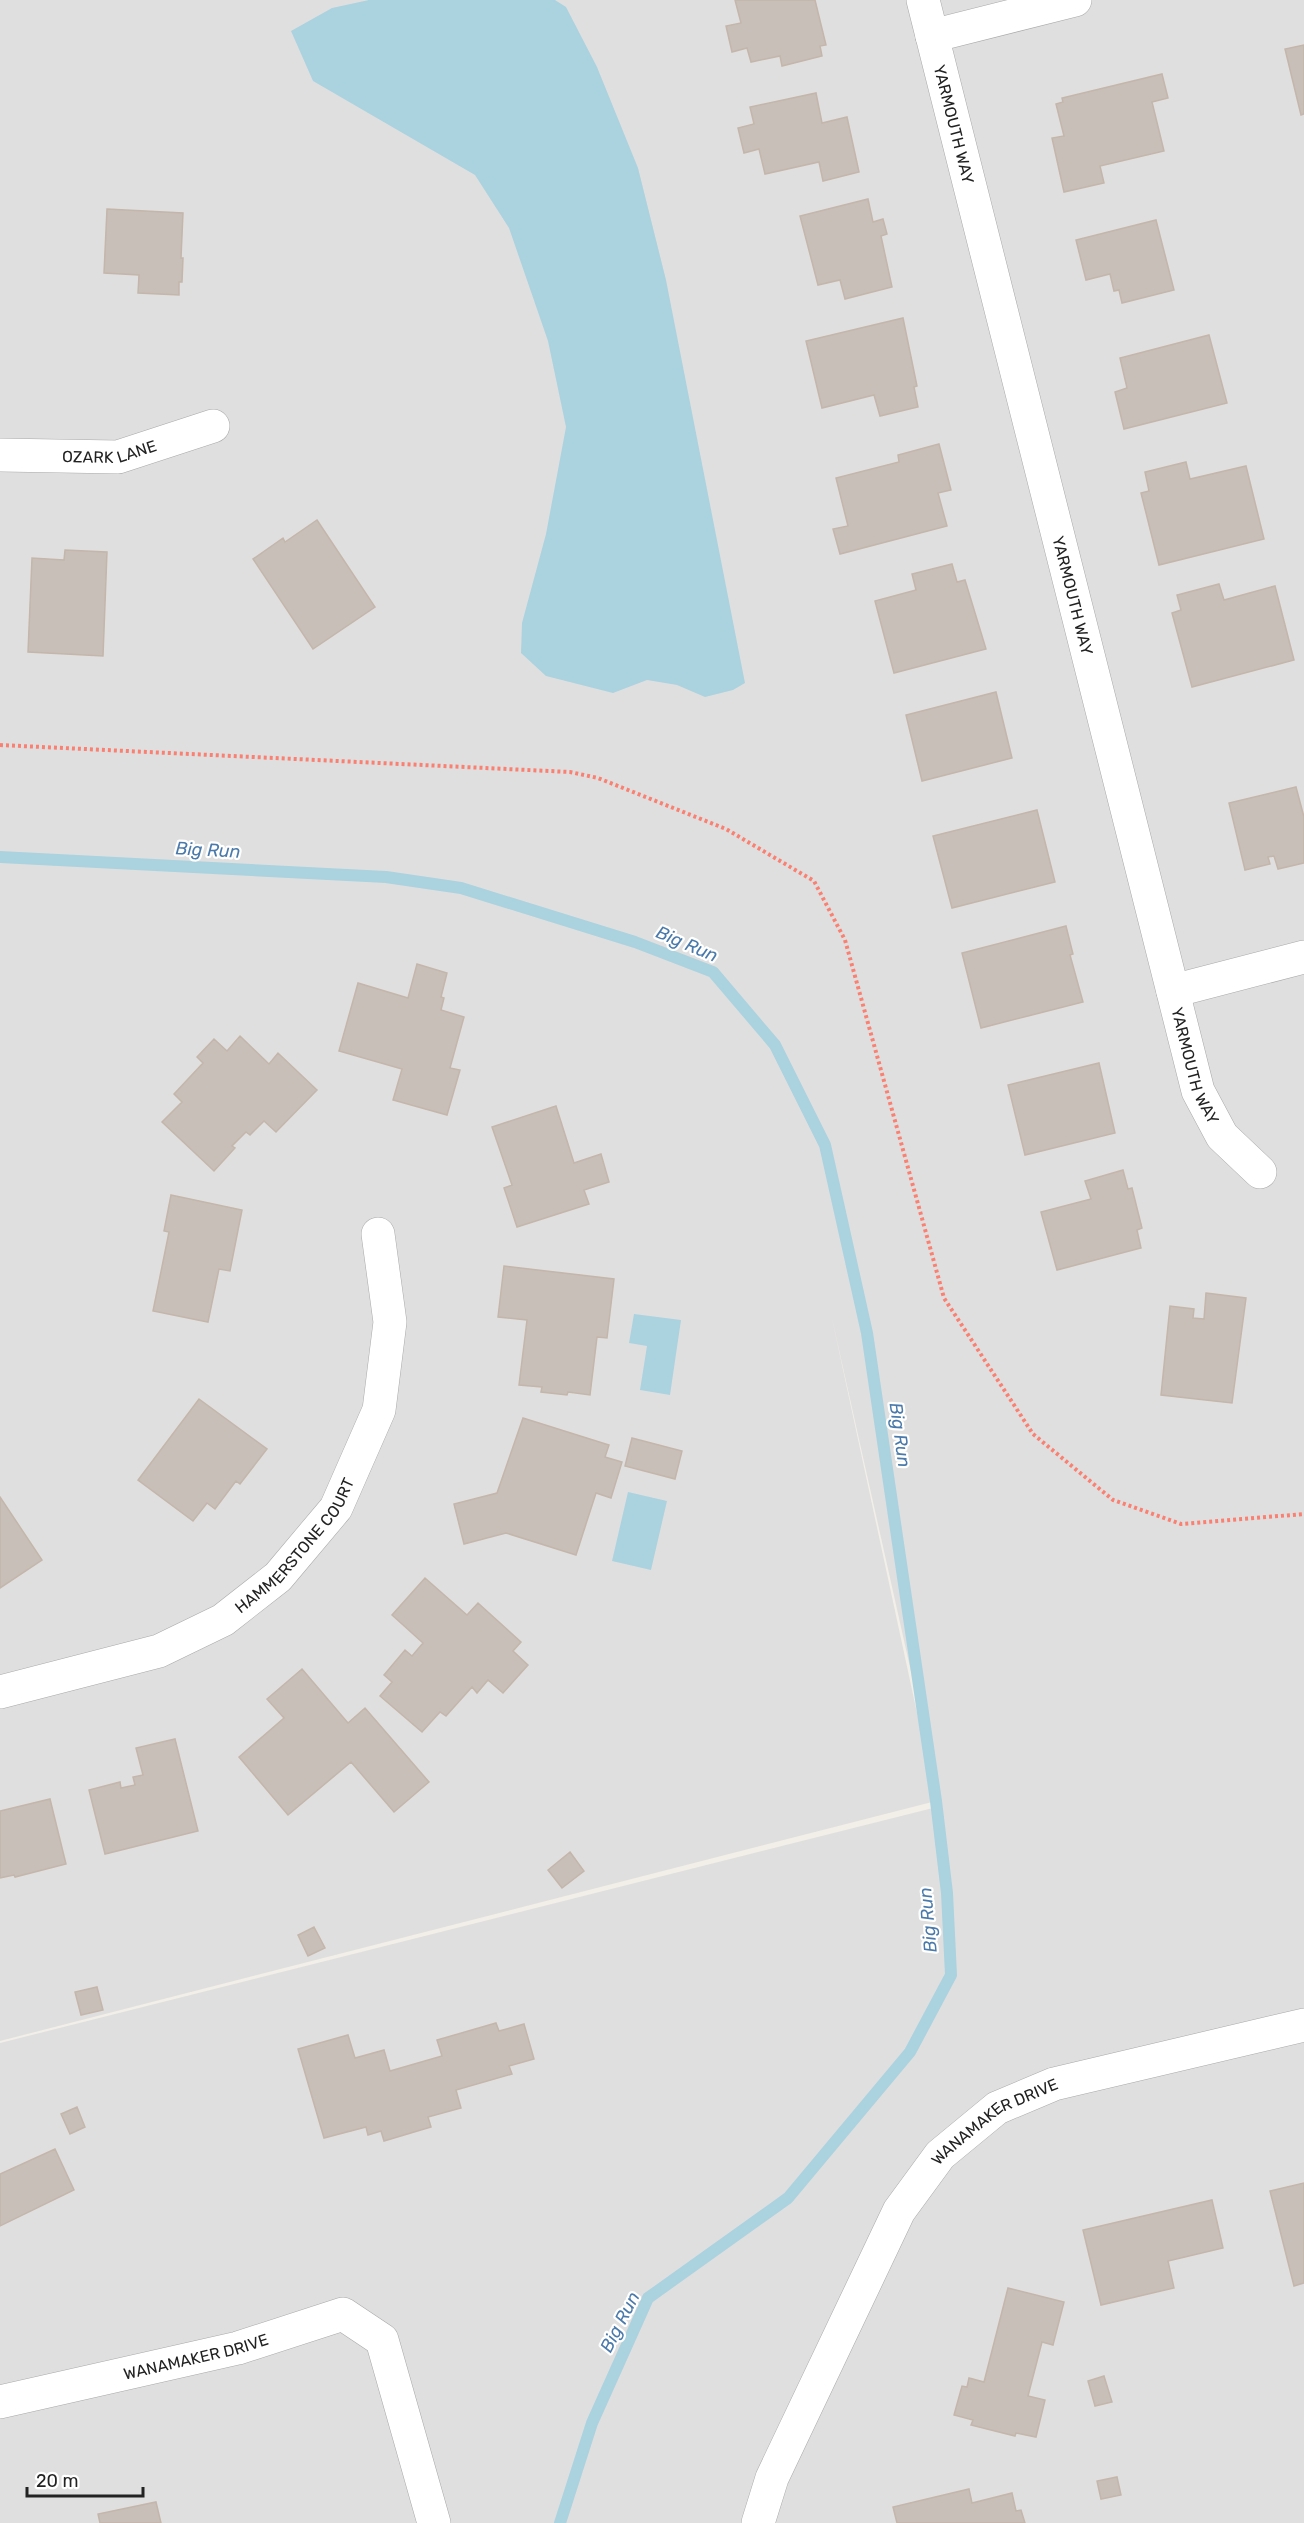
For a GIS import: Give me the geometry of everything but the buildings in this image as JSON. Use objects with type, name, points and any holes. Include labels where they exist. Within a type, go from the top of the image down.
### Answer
[{"type":"street","name":"YARMOUTH WAY","points":[[923,0],[1198,1090],[1222,1136],[1260,1172]]},
{"type":"street","points":[[932,36],[1075,0]]},
{"type":"street","name":"OZARK LANE","points":[[0,455],[118,457],[213,426]]},
{"type":"street","points":[[1173,991],[1304,957]]},
{"type":"street","name":"HAMMERSTONE COURT","points":[[0,1692],[159,1651],[223,1620],[278,1577],[336,1508],[379,1410],[390,1322],[378,1233]]},
{"type":"street","name":"WANAMAKER DRIVE","points":[[758,2523],[772,2478],[899,2211],[940,2155],[997,2108],[1054,2084],[1304,2025]]},
{"type":"street","name":"WANAMAKER DRIVE","points":[[0,2402],[238,2348],[343,2314],[382,2340],[434,2523]]},
{"type":"path","points":[[0,745],[570,772],[598,778],[726,829],[814,881],[845,940],[944,1299],[1032,1434],[1113,1500],[1181,1524],[1304,1514]]},
{"type":"shaded area","points":[[0,0],[1304,0],[1304,2523],[0,2523],[0,2043],[941,1806],[831,1314],[936,1801],[0,2041]]},
{"type":"water","points":[[369,0],[555,0],[566,7],[597,67],[638,168],[666,280],[745,683],[733,690],[705,697],[677,685],[647,680],[613,693],[546,676],[521,653],[522,623],[546,534],[566,427],[548,341],[509,228],[475,175],[313,81],[291,31],[332,8]]},
{"type":"water","points":[[634,1314],[681,1320],[670,1395],[640,1390],[647,1346],[629,1343]]},
{"type":"water","points":[[628,1492],[667,1501],[651,1570],[612,1561]]},
{"type":"waterway","name":"Big Run","points":[[0,857],[386,877],[461,888],[635,942],[713,972],[775,1045],[825,1145],[867,1333],[936,1801],[947,1893],[951,1975],[910,2052],[788,2198],[648,2298],[592,2423],[560,2523]]}]
